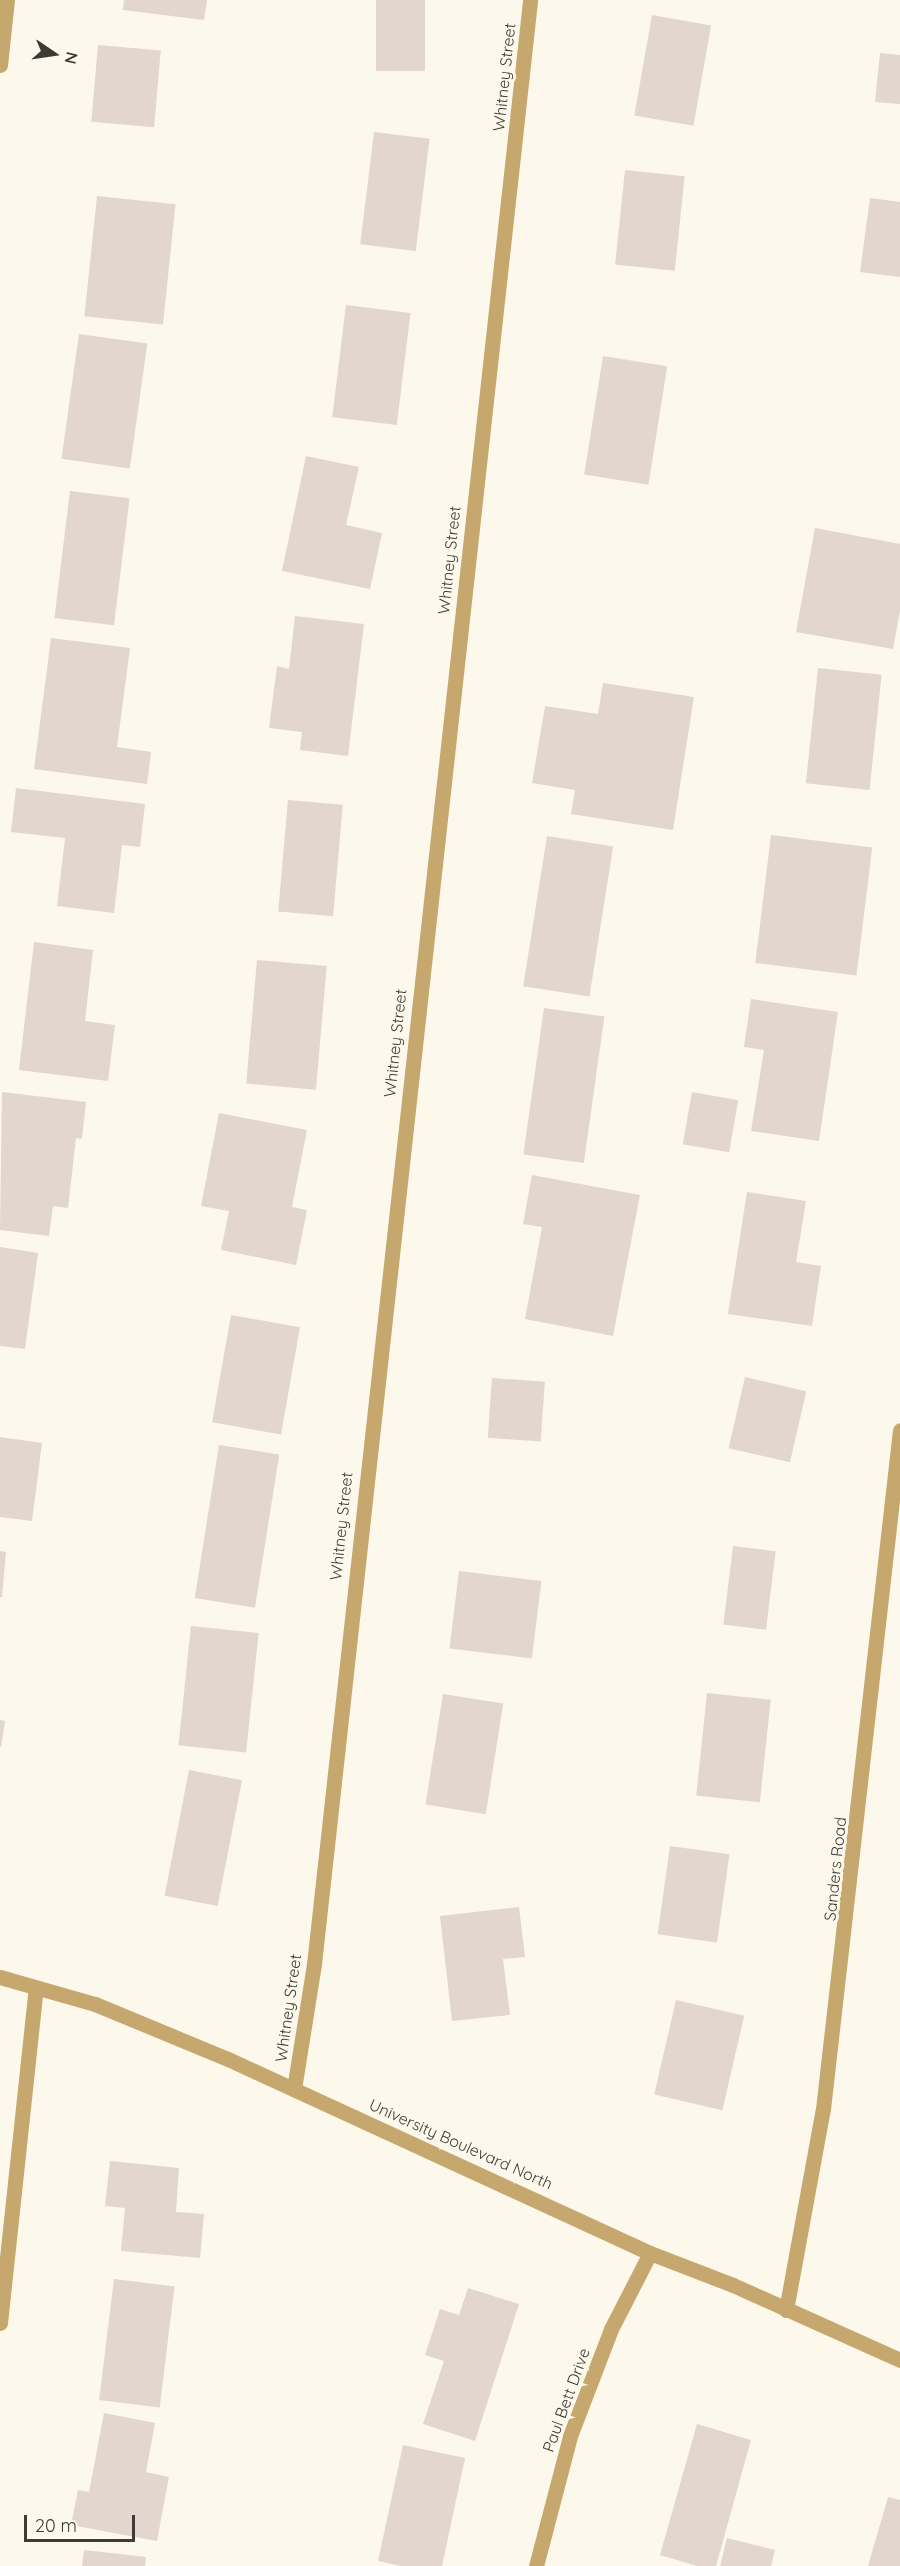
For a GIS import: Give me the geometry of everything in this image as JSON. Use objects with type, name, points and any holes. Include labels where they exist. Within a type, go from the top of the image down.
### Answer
[{"type":"street","points":[[0,65],[7,0]]},
{"type":"street","name":"Whitney Street","points":[[294,2089],[314,1964],[530,0]]},
{"type":"street","name":"Sanders Road","points":[[786,2310],[828,2074],[900,1430]]},
{"type":"street","name":"University Boulevard North","points":[[0,1977],[95,2004],[294,2089],[650,2253],[900,2360]]},
{"type":"street","points":[[0,2323],[36,1988]]},
{"type":"street","name":"Paul Bett Drive","points":[[536,2566],[570,2436],[611,2329],[650,2253]]},
{"type":"building","points":[[124,0],[207,0],[204,20],[123,10]]},
{"type":"building","points":[[376,0],[425,0],[425,71],[376,71]]},
{"type":"building","points":[[652,15],[711,25],[693,126],[634,115]]},
{"type":"building","points":[[98,45],[161,50],[154,127],[91,122]]},
{"type":"building","points":[[880,53],[900,55],[900,104],[875,102]]},
{"type":"building","points":[[374,132],[430,139],[416,251],[360,244]]},
{"type":"building","points":[[625,170],[685,176],[675,271],[615,264]]},
{"type":"building","points":[[97,196],[176,204],[163,325],[84,316]]},
{"type":"building","points":[[870,198],[900,202],[900,277],[860,272]]},
{"type":"building","points":[[346,305],[411,313],[397,425],[332,417]]},
{"type":"building","points":[[79,334],[147,344],[130,468],[61,459]]},
{"type":"building","points":[[603,356],[667,366],[648,485],[584,475]]},
{"type":"building","points":[[306,456],[359,467],[346,525],[382,533],[370,589],[282,571]]},
{"type":"building","points":[[70,491],[130,498],[114,625],[54,618]]},
{"type":"building","points":[[815,528],[900,544],[900,610],[893,649],[796,632]]},
{"type":"building","points":[[295,616],[364,624],[348,756],[300,750],[302,732],[269,728],[277,666],[289,669]]},
{"type":"building","points":[[51,638],[130,648],[117,747],[151,752],[147,784],[34,769]]},
{"type":"building","points":[[818,668],[882,675],[870,790],[806,783]]},
{"type":"building","points":[[603,683],[694,697],[673,830],[571,814],[575,790],[532,783],[545,706],[598,714]]},
{"type":"building","points":[[16,788],[145,804],[140,847],[122,845],[114,913],[57,906],[65,838],[11,832]]},
{"type":"building","points":[[288,800],[343,805],[333,916],[278,912]]},
{"type":"building","points":[[771,835],[872,847],[857,975],[755,963]]},
{"type":"building","points":[[547,836],[613,846],[589,997],[523,986]]},
{"type":"building","points":[[34,942],[93,950],[85,1021],[115,1025],[108,1081],[19,1070]]},
{"type":"building","points":[[257,960],[327,966],[316,1090],[246,1084]]},
{"type":"building","points":[[751,999],[838,1012],[819,1141],[751,1131],[764,1050],[744,1047]]},
{"type":"building","points":[[544,1008],[604,1016],[584,1163],[523,1155]]},
{"type":"building","points":[[2,1092],[86,1102],[82,1139],[76,1138],[68,1208],[53,1206],[49,1236],[0,1230]]},
{"type":"building","points":[[692,1092],[738,1100],[729,1152],[683,1144]]},
{"type":"building","points":[[219,1113],[307,1130],[292,1207],[307,1210],[296,1265],[221,1250],[229,1211],[201,1206]]},
{"type":"building","points":[[532,1175],[640,1195],[613,1336],[525,1319],[542,1227],[523,1224]]},
{"type":"building","points":[[747,1192],[806,1201],[796,1262],[821,1266],[812,1326],[728,1314]]},
{"type":"building","points":[[0,1247],[38,1253],[25,1349],[0,1346]]},
{"type":"building","points":[[231,1315],[300,1327],[281,1434],[212,1422]]},
{"type":"building","points":[[745,1377],[806,1391],[790,1462],[729,1448]]},
{"type":"building","points":[[492,1378],[545,1382],[541,1442],[488,1438]]},
{"type":"building","points":[[0,1437],[42,1443],[32,1521],[0,1517]]},
{"type":"building","points":[[219,1445],[279,1455],[255,1608],[195,1598]]},
{"type":"building","points":[[733,1546],[776,1551],[766,1630],[723,1624]]},
{"type":"building","points":[[0,1551],[6,1552],[2,1597],[0,1597]]},
{"type":"building","points":[[459,1571],[541,1581],[532,1659],[449,1648]]},
{"type":"building","points":[[191,1626],[259,1633],[246,1752],[178,1745]]},
{"type":"building","points":[[707,1693],[771,1700],[760,1802],[696,1795]]},
{"type":"building","points":[[443,1694],[503,1704],[486,1814],[425,1805]]},
{"type":"building","points":[[0,1720],[5,1721],[1,1747],[0,1746]]},
{"type":"building","points":[[189,1770],[242,1780],[218,1906],[165,1896]]},
{"type":"building","points":[[670,1846],[729,1854],[717,1942],[658,1934]]},
{"type":"building","points":[[519,1907],[525,1957],[503,1959],[510,2015],[452,2021],[440,1916]]},
{"type":"building","points":[[676,2000],[744,2016],[722,2110],[654,2095]]},
{"type":"building","points":[[110,2161],[179,2168],[176,2212],[204,2214],[200,2258],[121,2251],[125,2208],[105,2206]]},
{"type":"building","points":[[114,2279],[175,2286],[160,2408],[99,2400]]},
{"type":"building","points":[[468,2288],[519,2304],[475,2441],[423,2424],[444,2361],[425,2355],[440,2309],[459,2315]]},
{"type":"building","points":[[104,2413],[155,2423],[146,2472],[169,2477],[157,2541],[71,2525],[78,2490],[89,2492]]},
{"type":"building","points":[[697,2424],[751,2440],[716,2566],[697,2566],[660,2555]]},
{"type":"building","points":[[403,2445],[465,2458],[442,2566],[401,2566],[378,2561]]},
{"type":"building","points":[[888,2497],[900,2500],[900,2566],[868,2566]]},
{"type":"building","points":[[727,2538],[775,2550],[771,2566],[720,2566]]},
{"type":"building","points":[[84,2550],[146,2557],[145,2566],[82,2566]]}]
